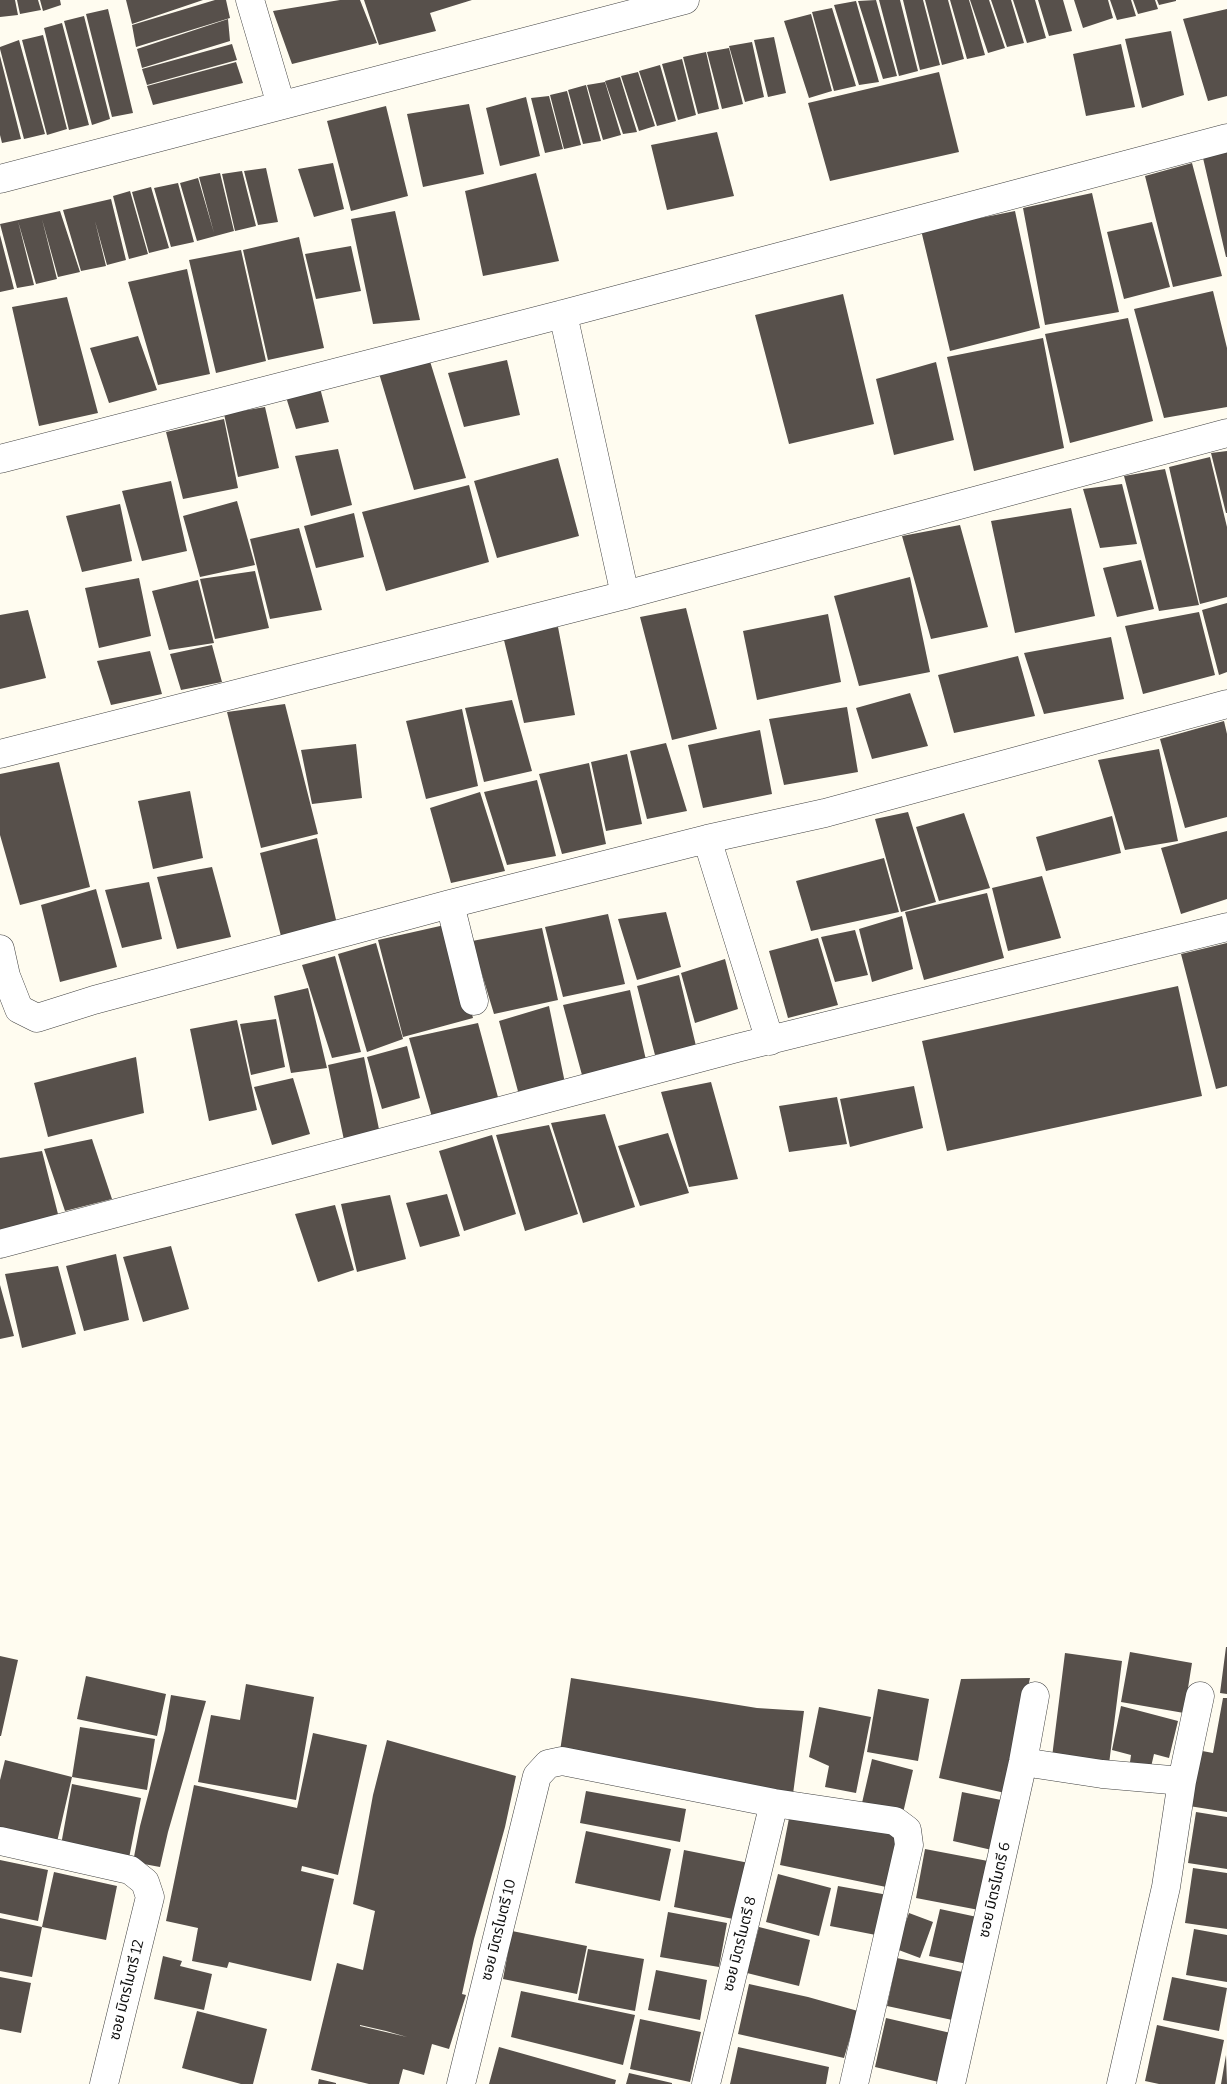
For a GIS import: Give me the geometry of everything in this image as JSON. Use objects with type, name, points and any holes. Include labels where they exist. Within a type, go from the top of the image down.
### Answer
[{"type":"street","points":[[250,0],[281,105]]},
{"type":"street","points":[[0,179],[685,0]]},
{"type":"street","points":[[0,459],[563,314],[1227,138]]},
{"type":"street","points":[[563,314],[625,594]]},
{"type":"street","points":[[0,754],[38,746],[625,594],[1227,433]]},
{"type":"street","points":[[0,950],[6,976],[19,1009],[37,1018],[94,1000],[450,904],[707,839],[826,814],[1227,704]]},
{"type":"street","points":[[707,839],[770,1040]]},
{"type":"street","points":[[450,904],[474,1001]]},
{"type":"street","points":[[0,1244],[770,1040],[1227,927]]},
{"type":"street","name":"ซอย มิตรไมตรี 6","points":[[951,2084],[1023,1762],[1035,1696]]},
{"type":"street","points":[[1121,2084],[1166,1887],[1182,1781],[1200,1696]]},
{"type":"street","name":"ซอย มิตรไมตรี 10","points":[[461,2084],[537,1776],[548,1764],[562,1761],[774,1803]]},
{"type":"street","points":[[1023,1762],[1102,1774],[1182,1781]]},
{"type":"street","points":[[774,1803],[895,1821],[906,1830],[910,1845],[854,2084]]},
{"type":"street","name":"ซอย มิตรไมตรี 8","points":[[706,2084],[774,1803]]},
{"type":"street","name":"ซอย มิตรไมตรี 12","points":[[0,1841],[130,1870],[145,1882],[150,1897],[104,2084]]},
{"type":"building","points":[[0,0],[15,0],[18,15],[0,17]]},
{"type":"building","points":[[17,0],[38,0],[41,10],[20,14]]},
{"type":"building","points":[[40,0],[60,0],[61,5],[43,11]]},
{"type":"building","points":[[126,0],[203,0],[132,24]]},
{"type":"building","points":[[215,0],[226,0],[230,18],[136,47],[132,25]]},
{"type":"building","points":[[340,0],[360,0],[377,43],[292,64],[273,11]]},
{"type":"building","points":[[364,0],[472,0],[430,13],[436,31],[379,45]]},
{"type":"building","points":[[876,0],[897,76],[883,79],[858,1]]},
{"type":"building","points":[[879,0],[900,0],[918,71],[899,76]]},
{"type":"building","points":[[903,0],[923,0],[940,65],[920,70]]},
{"type":"building","points":[[925,0],[948,0],[964,59],[942,65]]},
{"type":"building","points":[[950,0],[969,0],[985,55],[967,59]]},
{"type":"building","points":[[970,0],[989,0],[1005,48],[988,53]]},
{"type":"building","points":[[991,0],[1011,0],[1024,43],[1007,47]]},
{"type":"building","points":[[1013,0],[1035,0],[1046,38],[1027,43]]},
{"type":"building","points":[[1038,0],[1063,0],[1072,31],[1049,36]]},
{"type":"building","points":[[1074,0],[1108,0],[1113,18],[1083,28]]},
{"type":"building","points":[[1110,0],[1131,0],[1136,16],[1117,20]]},
{"type":"building","points":[[1133,0],[1155,0],[1158,9],[1138,14]]},
{"type":"building","points":[[1157,0],[1176,0],[1176,1],[1159,5]]},
{"type":"building","points":[[856,1],[879,82],[859,85],[834,5]]},
{"type":"building","points":[[832,8],[856,86],[834,91],[812,12]]},
{"type":"building","points":[[108,9],[133,113],[112,117],[86,14]]},
{"type":"building","points":[[1227,9],[1227,96],[1208,101],[1183,19]]},
{"type":"building","points":[[811,14],[832,91],[809,98],[784,21]]},
{"type":"building","points":[[84,16],[110,119],[92,125],[64,21]]},
{"type":"building","points":[[228,19],[230,41],[142,68],[137,49]]},
{"type":"building","points":[[62,23],[89,125],[69,130],[44,28]]},
{"type":"building","points":[[1171,31],[1184,95],[1142,108],[1125,39]]},
{"type":"building","points":[[43,35],[67,129],[47,135],[22,40]]},
{"type":"building","points":[[774,37],[786,93],[768,97],[754,40]]},
{"type":"building","points":[[19,40],[45,134],[24,139],[0,49],[0,47]]},
{"type":"building","points":[[752,42],[764,97],[745,102],[729,46]]},
{"type":"building","points":[[232,44],[237,60],[147,85],[142,69]]},
{"type":"building","points":[[1121,44],[1135,107],[1086,116],[1073,54]]},
{"type":"building","points":[[729,48],[743,104],[722,109],[707,52]]},
{"type":"building","points":[[706,52],[719,109],[698,114],[683,57]]},
{"type":"building","points":[[0,56],[21,139],[2,143],[0,135]]},
{"type":"building","points":[[682,59],[696,115],[678,120],[662,64]]},
{"type":"building","points":[[236,62],[243,83],[153,105],[147,86]]},
{"type":"building","points":[[660,65],[676,121],[657,126],[639,71]]},
{"type":"building","points":[[638,72],[655,126],[639,131],[621,76]]},
{"type":"building","points":[[939,72],[959,152],[830,181],[808,103]]},
{"type":"building","points":[[620,77],[637,132],[623,134],[605,81]]},
{"type":"building","points":[[605,82],[621,135],[603,140],[587,85]]},
{"type":"building","points":[[586,85],[601,141],[583,144],[568,90]]},
{"type":"building","points":[[567,91],[581,145],[564,149],[550,95]]},
{"type":"building","points":[[549,96],[563,149],[545,153],[531,98]]},
{"type":"building","points":[[526,97],[540,156],[500,166],[486,108]]},
{"type":"building","points":[[469,104],[484,174],[423,187],[407,114]]},
{"type":"building","points":[[386,106],[408,196],[351,211],[327,121]]},
{"type":"building","points":[[717,132],[734,196],[667,210],[651,145]]},
{"type":"building","points":[[1227,152],[1227,257],[1226,257],[1203,158]]},
{"type":"building","points":[[333,163],[344,209],[314,217],[298,169]]},
{"type":"building","points":[[1192,163],[1222,276],[1173,287],[1145,176]]},
{"type":"building","points":[[266,168],[278,222],[258,225],[244,171]]},
{"type":"building","points":[[242,171],[256,226],[235,231],[222,174]]},
{"type":"building","points":[[220,173],[234,231],[197,241],[180,183],[198,178],[214,233],[199,177]]},
{"type":"building","points":[[536,173],[559,261],[483,276],[465,191]]},
{"type":"building","points":[[178,183],[194,242],[171,247],[154,188]]},
{"type":"building","points":[[151,187],[169,248],[149,253],[132,192]]},
{"type":"building","points":[[130,191],[148,254],[129,259],[113,196]]},
{"type":"building","points":[[1092,193],[1119,312],[1045,325],[1023,208]]},
{"type":"building","points":[[111,199],[126,260],[107,265],[95,221],[106,266],[81,271],[63,210]]},
{"type":"building","points":[[60,211],[80,272],[58,277],[42,219],[57,279],[36,284],[18,221],[34,285],[17,288],[0,224]]},
{"type":"building","points":[[395,211],[420,320],[373,324],[351,219]]},
{"type":"building","points":[[1015,211],[1040,328],[950,351],[921,230]]},
{"type":"building","points":[[1152,222],[1170,287],[1124,299],[1107,232]]},
{"type":"building","points":[[0,235],[14,289],[0,292]]},
{"type":"building","points":[[299,237],[324,348],[268,360],[243,250]]},
{"type":"building","points":[[351,246],[361,291],[316,299],[305,254]]},
{"type":"building","points":[[241,250],[266,361],[216,373],[189,260]]},
{"type":"building","points":[[187,269],[210,374],[158,385],[128,282]]},
{"type":"building","points":[[1213,291],[1227,348],[1227,407],[1164,418],[1134,309]]},
{"type":"building","points":[[843,294],[874,424],[789,444],[755,315]]},
{"type":"building","points":[[67,297],[98,413],[39,426],[12,307]]},
{"type":"building","points":[[1128,318],[1153,421],[1070,443],[1045,334]]},
{"type":"building","points":[[138,336],[157,390],[109,403],[90,348]]},
{"type":"building","points":[[1043,338],[1064,448],[974,471],[947,357]]},
{"type":"building","points":[[429,358],[466,478],[414,490],[378,370]]},
{"type":"building","points":[[507,360],[520,415],[464,427],[448,373]]},
{"type":"building","points":[[936,362],[954,440],[894,455],[876,379]]},
{"type":"building","points":[[320,388],[329,422],[296,429],[286,397]]},
{"type":"building","points":[[265,407],[279,468],[238,477],[224,414]]},
{"type":"building","points":[[224,419],[238,488],[183,499],[166,432]]},
{"type":"building","points":[[338,449],[352,505],[311,516],[295,456]]},
{"type":"building","points":[[1227,451],[1227,513],[1226,513],[1211,453]]},
{"type":"building","points":[[1210,457],[1227,527],[1227,597],[1200,604],[1169,467]]},
{"type":"building","points":[[558,458],[579,536],[497,558],[474,481]]},
{"type":"building","points":[[1165,469],[1199,605],[1159,611],[1124,476]]},
{"type":"building","points":[[171,481],[187,551],[142,561],[122,491]]},
{"type":"building","points":[[1122,484],[1137,544],[1100,548],[1083,489]]},
{"type":"building","points":[[469,485],[489,562],[386,591],[362,512]]},
{"type":"building","points":[[237,501],[255,565],[200,577],[183,516]]},
{"type":"building","points":[[120,504],[132,561],[82,572],[66,516]]},
{"type":"building","points":[[1071,508],[1095,616],[1015,633],[991,521]]},
{"type":"building","points":[[354,513],[364,557],[316,568],[304,526]]},
{"type":"building","points":[[960,525],[988,627],[931,639],[902,536]]},
{"type":"building","points":[[299,528],[322,610],[270,619],[250,539]]},
{"type":"building","points":[[1141,560],[1154,609],[1117,617],[1103,568]]},
{"type":"building","points":[[255,571],[269,628],[215,639],[200,579]]},
{"type":"building","points":[[910,577],[930,672],[859,686],[834,596]]},
{"type":"building","points":[[139,578],[151,636],[99,648],[85,588]]},
{"type":"building","points":[[198,580],[214,643],[169,650],[152,591]]},
{"type":"building","points":[[1227,603],[1227,672],[1219,675],[1202,610]]},
{"type":"building","points":[[686,608],[717,729],[672,740],[640,617]]},
{"type":"building","points":[[28,610],[46,678],[0,689],[0,615]]},
{"type":"building","points":[[1199,612],[1215,675],[1143,694],[1125,626]]},
{"type":"building","points":[[828,614],[841,682],[757,700],[743,631]]},
{"type":"building","points":[[558,627],[575,715],[524,723],[503,636]]},
{"type":"building","points":[[1111,637],[1124,699],[1044,714],[1024,653]]},
{"type":"building","points":[[212,645],[222,682],[181,690],[170,654]]},
{"type":"building","points":[[150,651],[162,694],[111,705],[97,661]]},
{"type":"building","points":[[1018,656],[1035,716],[954,733],[938,675]]},
{"type":"building","points":[[910,693],[928,746],[872,759],[856,708]]},
{"type":"building","points":[[512,700],[532,771],[484,782],[465,708]]},
{"type":"building","points":[[285,704],[318,834],[261,848],[227,712]]},
{"type":"building","points":[[847,707],[858,772],[784,785],[769,719]]},
{"type":"building","points":[[462,709],[478,786],[426,799],[406,721]]},
{"type":"building","points":[[1224,721],[1227,734],[1227,817],[1185,828],[1160,739]]},
{"type":"building","points":[[760,730],[772,794],[703,808],[688,745]]},
{"type":"building","points":[[666,743],[687,811],[647,819],[630,751]]},
{"type":"building","points":[[356,744],[362,798],[312,804],[301,750]]},
{"type":"building","points":[[1159,749],[1178,841],[1125,850],[1098,760]]},
{"type":"building","points":[[627,754],[642,824],[606,831],[591,762]]},
{"type":"building","points":[[59,762],[90,887],[20,905],[0,835],[0,774]]},
{"type":"building","points":[[589,763],[606,844],[562,854],[539,774]]},
{"type":"building","points":[[537,780],[556,856],[507,865],[484,792]]},
{"type":"building","points":[[190,791],[203,858],[153,869],[138,801]]},
{"type":"building","points":[[480,792],[505,871],[451,883],[430,808]]},
{"type":"building","points":[[908,812],[936,902],[901,912],[875,819]]},
{"type":"building","points":[[964,813],[990,888],[939,901],[916,827]]},
{"type":"building","points":[[1112,816],[1121,853],[1046,871],[1036,837]]},
{"type":"building","points":[[1227,831],[1227,899],[1181,914],[1161,848]]},
{"type":"building","points":[[317,838],[337,924],[281,936],[260,853]]},
{"type":"building","points":[[884,858],[899,912],[811,931],[796,881]]},
{"type":"building","points":[[212,867],[231,937],[177,949],[157,877]]},
{"type":"building","points":[[1042,876],[1061,938],[1008,951],[992,888]]},
{"type":"building","points":[[149,882],[162,939],[122,948],[105,890]]},
{"type":"building","points":[[96,889],[117,967],[60,982],[41,905]]},
{"type":"building","points":[[987,893],[1004,958],[924,980],[905,912]]},
{"type":"building","points":[[666,912],[681,967],[637,980],[618,919]]},
{"type":"building","points":[[608,914],[625,984],[563,997],[545,927]]},
{"type":"building","points":[[902,916],[913,969],[872,982],[859,929]]},
{"type":"building","points":[[449,924],[473,1018],[403,1037],[378,940]]},
{"type":"building","points":[[542,928],[558,1000],[494,1014],[472,941]]},
{"type":"building","points":[[855,930],[868,975],[835,982],[821,937]]},
{"type":"building","points":[[818,938],[838,1005],[788,1018],[769,951]]},
{"type":"building","points":[[376,943],[403,1039],[367,1052],[338,954]]},
{"type":"building","points":[[1227,943],[1227,1086],[1216,1089],[1181,954]]},
{"type":"building","points":[[335,956],[361,1052],[332,1058],[302,965]]},
{"type":"building","points":[[725,959],[738,1009],[695,1023],[681,973]]},
{"type":"building","points":[[679,975],[696,1046],[655,1055],[637,986]]},
{"type":"building","points":[[1178,986],[1202,1096],[947,1151],[922,1041]]},
{"type":"building","points":[[308,988],[327,1068],[291,1073],[274,996]]},
{"type":"building","points":[[630,990],[646,1060],[582,1075],[563,1005]]},
{"type":"building","points":[[549,1006],[565,1083],[519,1095],[499,1021]]},
{"type":"building","points":[[276,1019],[285,1067],[251,1075],[240,1024]]},
{"type":"building","points":[[237,1020],[257,1110],[209,1121],[190,1029]]},
{"type":"building","points":[[478,1023],[499,1101],[432,1117],[409,1038]]},
{"type":"building","points":[[407,1046],[420,1098],[382,1109],[367,1057]]},
{"type":"building","points":[[136,1057],[144,1113],[48,1137],[34,1083]]},
{"type":"building","points":[[364,1057],[380,1134],[344,1140],[328,1065]]},
{"type":"building","points":[[293,1078],[310,1134],[272,1145],[254,1087]]},
{"type":"building","points":[[711,1082],[738,1179],[689,1187],[661,1092]]},
{"type":"building","points":[[914,1086],[923,1128],[850,1147],[840,1099]]},
{"type":"building","points":[[837,1097],[847,1144],[789,1152],[779,1106]]},
{"type":"building","points":[[605,1114],[635,1207],[583,1223],[551,1123]]},
{"type":"building","points":[[549,1125],[578,1214],[525,1231],[496,1135]]},
{"type":"building","points":[[668,1133],[689,1193],[640,1206],[618,1146]]},
{"type":"building","points":[[492,1135],[516,1214],[464,1231],[439,1151]]},
{"type":"building","points":[[92,1139],[112,1199],[65,1211],[44,1149]]},
{"type":"building","points":[[42,1151],[59,1218],[0,1234],[0,1158]]},
{"type":"building","points":[[447,1194],[460,1236],[420,1247],[406,1203]]},
{"type":"building","points":[[390,1195],[406,1259],[357,1272],[341,1204]]},
{"type":"building","points":[[335,1205],[354,1270],[318,1282],[295,1214]]},
{"type":"building","points":[[171,1246],[189,1309],[143,1322],[123,1257]]},
{"type":"building","points":[[116,1254],[129,1320],[84,1331],[66,1266]]},
{"type":"building","points":[[58,1266],[76,1334],[22,1348],[5,1274]]},
{"type":"building","points":[[0,1285],[14,1336],[0,1339]]},
{"type":"building","points":[[1227,1647],[1227,1694],[1220,1693]]},
{"type":"building","points":[[1130,1652],[1192,1663],[1184,1713],[1121,1702]]},
{"type":"building","points":[[1065,1653],[1122,1661],[1109,1764],[1052,1757]]},
{"type":"building","points":[[0,1656],[18,1660],[1,1736],[0,1736]]},
{"type":"building","points":[[86,1676],[166,1694],[157,1736],[77,1719]]},
{"type":"building","points":[[571,1678],[757,1708],[804,1711],[793,1794],[560,1751]]},
{"type":"building","points":[[1030,1678],[1005,1793],[939,1778],[961,1679]]},
{"type":"building","points":[[246,1684],[314,1697],[296,1800],[198,1782],[211,1715],[240,1720]]},
{"type":"building","points":[[878,1689],[929,1699],[918,1761],[867,1752]]},
{"type":"building","points":[[171,1695],[206,1701],[168,1832],[160,1867],[133,1862],[140,1826],[165,1730]]},
{"type":"building","points":[[1223,1698],[1227,1698],[1227,1812],[1189,1806],[1197,1750],[1213,1753]]},
{"type":"building","points":[[1121,1706],[1178,1721],[1169,1758],[1154,1754],[1151,1767],[1130,1762],[1131,1755],[1112,1750]]},
{"type":"building","points":[[819,1707],[871,1717],[856,1793],[825,1787],[829,1766],[809,1757]]},
{"type":"building","points":[[80,1727],[155,1739],[147,1790],[72,1777]]},
{"type":"building","points":[[313,1733],[367,1745],[338,1875],[302,1866],[301,1871],[334,1879],[311,1981],[229,1962],[227,1968],[192,1961],[198,1928],[166,1921],[194,1785],[297,1808]]},
{"type":"building","points":[[387,1740],[516,1776],[505,1827],[474,1939],[462,1994],[466,1995],[449,2049],[432,2044],[424,2075],[403,2069],[399,2084],[369,2084],[311,2070],[337,1963],[363,1970],[375,1911],[353,1904],[373,1795]],"holes":[[[360,2025],[386,2031],[407,2037]]]},
{"type":"building","points":[[872,1759],[913,1770],[903,1813],[862,1803]]},
{"type":"building","points":[[5,1760],[72,1777],[57,1842],[0,1829],[0,1780]]},
{"type":"building","points":[[72,1784],[141,1798],[129,1858],[61,1845]]},
{"type":"building","points":[[586,1791],[686,1809],[680,1842],[580,1823]]},
{"type":"building","points":[[962,1792],[1006,1801],[996,1851],[953,1841]]},
{"type":"building","points":[[1196,1812],[1227,1817],[1227,1869],[1188,1863]]},
{"type":"building","points":[[790,1813],[902,1836],[891,1888],[780,1865]]},
{"type":"building","points":[[586,1831],[671,1849],[660,1901],[575,1883]]},
{"type":"building","points":[[925,1849],[988,1861],[979,1910],[916,1898]]},
{"type":"building","points":[[684,1850],[749,1863],[738,1920],[674,1907]]},
{"type":"building","points":[[0,1860],[48,1870],[38,1921],[0,1913]]},
{"type":"building","points":[[1193,1868],[1227,1873],[1227,1929],[1185,1923]]},
{"type":"building","points":[[54,1872],[117,1886],[106,1940],[42,1927]]},
{"type":"building","points":[[778,1874],[831,1888],[819,1936],[766,1922]]},
{"type":"building","points":[[838,1886],[888,1895],[881,1936],[830,1926]]},
{"type":"building","points":[[940,1909],[977,1917],[967,1964],[929,1956]]},
{"type":"building","points":[[668,1912],[727,1923],[719,1967],[660,1957]]},
{"type":"building","points":[[909,1913],[933,1922],[920,1958],[896,1949]]},
{"type":"building","points":[[0,1918],[42,1927],[32,1977],[0,1971]]},
{"type":"building","points":[[759,1927],[810,1940],[799,1986],[747,1973]]},
{"type":"building","points":[[1194,1929],[1227,1935],[1227,1982],[1186,1975]]},
{"type":"building","points":[[512,1931],[587,1946],[577,1994],[503,1979]]},
{"type":"building","points":[[588,1949],[644,1959],[635,2011],[578,2000]]},
{"type":"building","points":[[163,1956],[182,1961],[180,1966],[212,1974],[204,2010],[154,1999]]},
{"type":"building","points":[[897,1958],[967,1973],[957,2021],[887,2006]]},
{"type":"building","points":[[656,1970],[707,1980],[700,2020],[648,2010]]},
{"type":"building","points":[[0,1977],[31,1983],[21,2033],[0,2029]]},
{"type":"building","points":[[1172,1977],[1227,1988],[1219,2031],[1163,2020]]},
{"type":"building","points":[[749,1984],[808,1997],[858,2011],[844,2058],[738,2034]]},
{"type":"building","points":[[521,1991],[635,2015],[623,2065],[511,2037]]},
{"type":"building","points":[[197,2011],[267,2029],[253,2084],[241,2084],[182,2068]]},
{"type":"building","points":[[886,2018],[955,2034],[943,2083],[875,2067]]},
{"type":"building","points":[[640,2019],[701,2032],[690,2082],[630,2069]]},
{"type":"building","points":[[1157,2025],[1224,2040],[1215,2084],[1159,2084],[1145,2081]]},
{"type":"building","points":[[499,2047],[616,2080],[615,2084],[489,2084]]},
{"type":"building","points":[[738,2047],[829,2067],[826,2084],[730,2084]]},
{"type":"building","points":[[1226,2055],[1227,2084],[1221,2084]]},
{"type":"building","points":[[629,2073],[672,2083],[672,2084],[626,2084]]},
{"type":"building","points":[[319,2079],[336,2083],[336,2084],[318,2084]]}]
